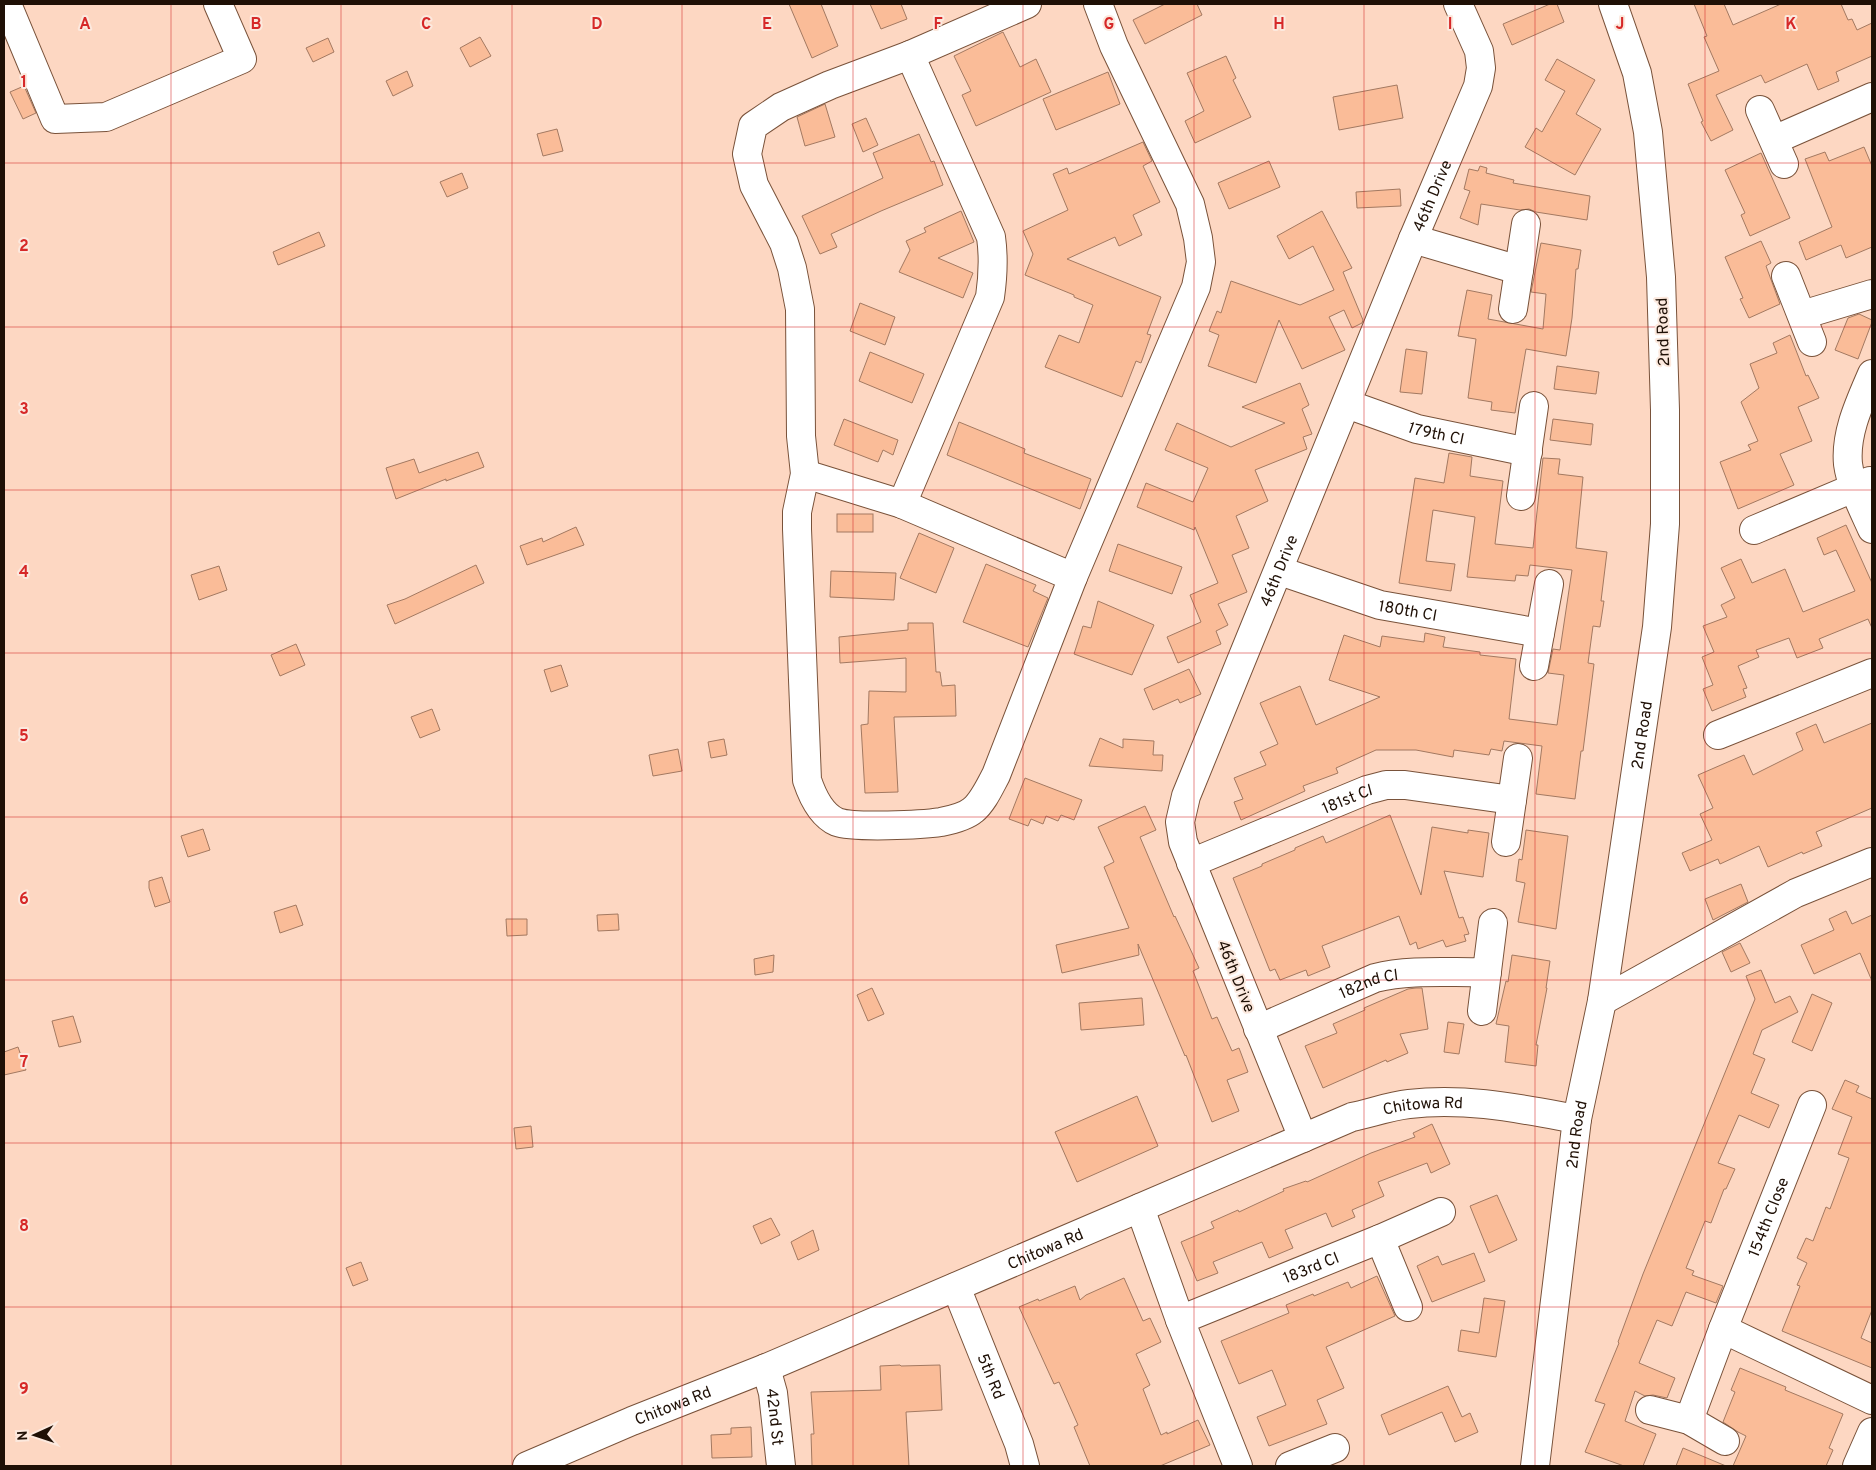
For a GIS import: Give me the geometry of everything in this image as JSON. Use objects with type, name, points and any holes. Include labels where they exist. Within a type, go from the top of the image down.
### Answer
[{"type":"street","points":[[7,4],[55,119],[106,117],[242,59],[218,4]]},
{"type":"street","points":[[1027,4],[910,55],[830,85],[781,107],[753,126],[749,137],[747,154],[754,185],[784,243],[800,310],[801,436],[805,474],[797,512],[807,780],[812,797],[836,822],[854,825],[940,822],[956,819],[973,810],[996,775],[1073,577],[1196,287],[1201,262],[1198,238],[1190,204],[1114,46],[1098,4]]},
{"type":"street","name":"46th Drive","points":[[1304,1138],[1191,863],[1183,842],[1180,822],[1186,796],[1280,571],[1413,239],[1478,86],[1481,68],[1479,51],[1458,4]]},
{"type":"street","name":"2nd Road","points":[[1535,1466],[1577,1119],[1602,1000],[1657,627],[1665,514],[1665,410],[1661,277],[1648,132],[1637,74],[1613,4]]},
{"type":"street","points":[[902,504],[990,297],[993,269],[991,237],[910,55]]},
{"type":"street","points":[[1774,140],[1872,97]]},
{"type":"street","points":[[1760,110],[1784,164]]},
{"type":"street","points":[[1512,309],[1526,224]]},
{"type":"street","points":[[1413,239],[1519,270]]},
{"type":"street","points":[[1786,276],[1812,342]]},
{"type":"street","points":[[1802,315],[1872,294]]},
{"type":"street","points":[[1872,374],[1863,394],[1848,441],[1848,464],[1863,484],[1872,529]]},
{"type":"street","name":"179th Cl","points":[[1347,404],[1417,429],[1528,452]]},
{"type":"street","points":[[1521,496],[1534,406]]},
{"type":"street","points":[[805,474],[902,504],[1073,577]]},
{"type":"street","points":[[1754,530],[1863,484]]},
{"type":"street","name":"180th Cl","points":[[1280,571],[1380,605],[1540,633]]},
{"type":"street","points":[[1534,666],[1549,584]]},
{"type":"street","points":[[1718,735],[1872,673]]},
{"type":"street","points":[[1506,842],[1518,758]]},
{"type":"street","name":"181st Cl","points":[[1191,863],[1366,790],[1386,785],[1405,785],[1512,800]]},
{"type":"street","points":[[1602,1000],[1796,893],[1872,862]]},
{"type":"street","points":[[1482,1011],[1493,924]]},
{"type":"street","name":"182nd Cl","points":[[1258,1029],[1375,978],[1390,974],[1487,972]]},
{"type":"street","name":"Chitowa Rd","points":[[527,1466],[632,1421],[766,1368],[1352,1117],[1407,1104],[1461,1101],[1502,1105],[1577,1119]]},
{"type":"street","name":"154th Close","points":[[1689,1420],[1723,1328],[1812,1105]]},
{"type":"street","points":[[1140,1208],[1180,1320],[1238,1466]]},
{"type":"street","name":"183rd Cl","points":[[1180,1320],[1380,1239],[1440,1212]]},
{"type":"street","points":[[1380,1239],[1408,1307]]},
{"type":"street","name":"5th Rd","points":[[956,1287],[1019,1444],[1025,1466]]},
{"type":"street","points":[[1723,1328],[1872,1400]]},
{"type":"street","name":"42nd St","points":[[766,1368],[774,1394],[781,1466]]},
{"type":"street","points":[[1650,1410],[1689,1420],[1725,1441]]},
{"type":"street","points":[[1858,1466],[1872,1432]]},
{"type":"street","points":[[1290,1466],[1335,1448]]},
{"type":"building","points":[[789,4],[821,4],[838,46],[812,58]]},
{"type":"building","points":[[870,4],[901,4],[907,19],[881,29]]},
{"type":"building","points":[[1165,4],[1197,4],[1202,15],[1145,44],[1133,20]]},
{"type":"building","points":[[1550,4],[1557,4],[1564,22],[1512,45],[1503,24]]},
{"type":"building","points":[[1694,4],[1724,4],[1733,25],[1781,4],[1841,4],[1848,20],[1852,19],[1857,30],[1872,23],[1872,56],[1836,72],[1839,81],[1818,90],[1807,64],[1765,83],[1761,75],[1716,95],[1733,130],[1711,141],[1701,122],[1703,121],[1688,84],[1719,71],[1704,37],[1707,36]]},
{"type":"building","points":[[1003,32],[1020,67],[1036,59],[1051,92],[976,126],[962,95],[971,91],[954,56]]},
{"type":"building","points":[[480,37],[491,56],[470,67],[460,48]]},
{"type":"building","points":[[328,38],[334,52],[313,62],[306,48]]},
{"type":"building","points":[[1226,56],[1236,78],[1233,80],[1251,117],[1195,143],[1185,121],[1204,111],[1187,73]]},
{"type":"building","points":[[1557,59],[1595,80],[1576,114],[1601,129],[1575,175],[1525,147],[1536,128],[1542,132],[1565,91],[1545,80]]},
{"type":"building","points":[[407,71],[413,86],[393,96],[386,81]]},
{"type":"building","points":[[1108,72],[1120,104],[1056,130],[1043,99]]},
{"type":"building","points":[[1397,85],[1403,118],[1339,130],[1333,97]]},
{"type":"building","points":[[24,86],[36,113],[23,119],[10,92]]},
{"type":"building","points":[[825,104],[835,137],[805,146],[797,117]]},
{"type":"building","points":[[866,118],[878,145],[863,152],[852,124]]},
{"type":"building","points":[[557,129],[563,151],[543,156],[537,134]]},
{"type":"building","points":[[919,134],[931,162],[934,161],[943,185],[831,234],[837,247],[820,254],[802,216],[883,178],[873,153]]},
{"type":"building","points":[[1143,142],[1152,161],[1143,166],[1160,202],[1133,215],[1142,235],[1119,246],[1115,237],[1067,259],[1161,297],[1147,334],[1151,335],[1141,363],[1136,361],[1122,397],[1045,367],[1059,335],[1079,343],[1093,305],[1025,275],[1033,254],[1023,231],[1068,210],[1053,174],[1067,168],[1069,174]]},
{"type":"building","points":[[1864,147],[1872,166],[1872,247],[1846,258],[1841,245],[1806,260],[1799,242],[1832,227],[1805,159],[1825,152],[1829,161]]},
{"type":"building","points":[[1761,153],[1790,218],[1750,236],[1741,215],[1745,213],[1725,170]]},
{"type":"building","points":[[1269,161],[1280,187],[1229,209],[1218,183]]},
{"type":"building","points":[[1480,166],[1487,168],[1486,173],[1514,180],[1513,183],[1590,196],[1587,220],[1536,212],[1529,209],[1520,210],[1481,204],[1478,225],[1460,218],[1470,191],[1464,189],[1469,169],[1478,171]]},
{"type":"building","points":[[462,173],[468,188],[447,197],[440,182]]},
{"type":"building","points":[[1400,189],[1401,206],[1357,208],[1356,192]]},
{"type":"building","points":[[961,211],[974,242],[938,258],[973,273],[963,298],[899,272],[910,250],[906,241],[926,232],[924,228]]},
{"type":"building","points":[[1322,211],[1352,268],[1343,272],[1363,320],[1362,323],[1352,328],[1344,310],[1329,317],[1345,350],[1302,369],[1279,320],[1256,383],[1208,366],[1219,335],[1209,331],[1217,311],[1221,313],[1231,281],[1300,305],[1334,290],[1313,246],[1289,259],[1277,236]]},
{"type":"building","points":[[319,232],[325,246],[278,265],[273,252]]},
{"type":"building","points":[[1761,241],[1771,263],[1766,266],[1780,304],[1749,318],[1740,299],[1743,298],[1725,257]]},
{"type":"building","points":[[1541,243],[1581,250],[1578,269],[1576,269],[1572,318],[1566,356],[1526,349],[1515,413],[1491,410],[1492,402],[1468,398],[1476,339],[1458,336],[1467,290],[1492,295],[1488,319],[1543,329],[1546,294],[1531,292]]},
{"type":"building","points":[[860,303],[895,317],[885,345],[850,331]]},
{"type":"building","points":[[1859,314],[1872,320],[1872,322],[1858,359],[1835,350],[1848,318]]},
{"type":"building","points":[[1790,335],[1806,376],[1808,375],[1819,398],[1798,407],[1812,441],[1780,454],[1794,485],[1738,509],[1720,462],[1751,450],[1748,445],[1758,441],[1741,402],[1759,388],[1750,364],[1777,353],[1773,343]]},
{"type":"building","points":[[1406,349],[1427,352],[1422,394],[1400,392]]},
{"type":"building","points":[[870,352],[924,374],[912,403],[859,381]]},
{"type":"building","points":[[1557,366],[1599,372],[1596,394],[1554,389]]},
{"type":"building","points":[[1300,383],[1309,405],[1302,409],[1312,434],[1303,437],[1307,449],[1255,470],[1268,501],[1236,516],[1249,548],[1232,555],[1247,592],[1218,604],[1228,625],[1216,631],[1221,644],[1178,663],[1167,637],[1201,622],[1190,595],[1218,583],[1195,527],[1194,530],[1137,507],[1146,483],[1193,502],[1208,468],[1165,450],[1177,423],[1231,447],[1285,423],[1242,407]]},
{"type":"building","points":[[844,419],[898,440],[893,455],[883,450],[878,462],[834,445]]},
{"type":"building","points":[[1553,419],[1593,424],[1591,445],[1550,440]]},
{"type":"building","points":[[959,422],[1025,449],[1024,453],[1091,479],[1080,509],[947,455]]},
{"type":"building","points":[[478,452],[484,467],[446,481],[446,479],[396,499],[386,468],[414,459],[419,473]]},
{"type":"building","points":[[1449,453],[1472,457],[1470,476],[1503,481],[1495,544],[1533,548],[1543,458],[1560,459],[1558,474],[1583,477],[1576,548],[1607,552],[1601,601],[1604,601],[1600,627],[1593,626],[1588,663],[1594,664],[1575,799],[1536,794],[1542,746],[1504,741],[1502,751],[1491,749],[1489,755],[1454,750],[1453,757],[1416,750],[1376,750],[1336,768],[1338,773],[1303,786],[1305,791],[1241,820],[1234,802],[1243,799],[1234,778],[1266,765],[1260,752],[1278,744],[1260,703],[1300,686],[1316,725],[1380,697],[1329,680],[1344,635],[1380,647],[1382,636],[1424,642],[1425,633],[1445,637],[1443,647],[1480,652],[1480,655],[1516,659],[1509,719],[1557,725],[1564,675],[1548,673],[1553,649],[1560,650],[1572,570],[1530,565],[1528,576],[1516,575],[1515,581],[1467,577],[1475,517],[1433,510],[1426,561],[1455,564],[1451,591],[1399,583],[1415,478],[1444,483]]},
{"type":"building","points":[[837,514],[873,514],[873,532],[837,532]]},
{"type":"building","points":[[1846,525],[1872,583],[1872,628],[1868,619],[1819,639],[1823,648],[1797,658],[1789,638],[1756,650],[1759,657],[1738,666],[1747,688],[1743,689],[1746,697],[1712,711],[1703,689],[1713,685],[1702,657],[1714,652],[1703,626],[1727,617],[1721,605],[1735,598],[1721,568],[1741,559],[1752,583],[1785,569],[1803,612],[1855,591],[1836,550],[1824,555],[1817,538]]},
{"type":"building","points":[[576,527],[584,545],[527,565],[520,546],[542,538],[543,542]]},
{"type":"building","points":[[919,533],[954,548],[936,593],[900,578]]},
{"type":"building","points":[[1118,544],[1182,567],[1172,594],[1109,571]]},
{"type":"building","points":[[986,564],[1036,585],[1033,591],[1048,598],[1028,647],[963,622]]},
{"type":"building","points":[[476,565],[484,583],[395,624],[387,605],[405,599]]},
{"type":"building","points":[[219,566],[227,590],[199,600],[191,575]]},
{"type":"building","points":[[831,571],[896,573],[894,600],[830,597]]},
{"type":"building","points":[[1098,601],[1154,625],[1132,675],[1074,654],[1083,626],[1091,628]]},
{"type":"building","points":[[908,623],[933,623],[936,672],[940,672],[942,686],[955,685],[956,716],[894,717],[898,792],[865,793],[861,725],[868,724],[869,691],[906,692],[906,658],[840,663],[839,637],[908,630]]},
{"type":"building","points":[[296,644],[305,665],[280,676],[271,655]]},
{"type":"building","points":[[561,665],[568,686],[551,692],[544,670]]},
{"type":"building","points":[[1189,669],[1201,694],[1180,703],[1178,699],[1153,710],[1144,689]]},
{"type":"building","points":[[432,709],[440,730],[420,738],[411,717]]},
{"type":"building","points":[[1872,723],[1872,808],[1816,832],[1822,846],[1803,854],[1802,852],[1768,867],[1759,846],[1720,864],[1718,859],[1690,871],[1682,853],[1712,840],[1700,814],[1713,808],[1698,775],[1744,755],[1753,775],[1803,750],[1796,733],[1816,724],[1824,743]]},
{"type":"building","points":[[1100,738],[1123,748],[1123,739],[1154,741],[1153,755],[1163,755],[1162,771],[1089,766]]},
{"type":"building","points":[[724,739],[727,755],[711,758],[708,742]]},
{"type":"building","points":[[678,749],[682,771],[653,776],[649,755]]},
{"type":"building","points":[[1025,778],[1082,800],[1074,820],[1061,815],[1058,821],[1046,816],[1043,824],[1031,819],[1028,826],[1009,819]]},
{"type":"building","points":[[1145,806],[1156,830],[1140,837],[1174,917],[1199,968],[1193,971],[1212,1019],[1217,1017],[1232,1051],[1239,1048],[1248,1072],[1227,1080],[1239,1111],[1212,1122],[1186,1055],[1138,944],[1139,955],[1062,973],[1056,945],[1129,928],[1104,867],[1114,862],[1098,827]]},
{"type":"building","points":[[1390,815],[1421,895],[1432,827],[1468,833],[1468,830],[1489,833],[1483,877],[1444,871],[1459,918],[1463,917],[1469,934],[1464,935],[1466,941],[1446,947],[1443,940],[1418,949],[1416,942],[1410,945],[1399,916],[1322,946],[1330,967],[1308,976],[1306,970],[1280,980],[1275,969],[1270,971],[1233,878],[1323,836],[1326,843]]},
{"type":"building","points":[[203,829],[210,850],[188,857],[181,836]]},
{"type":"building","points":[[1526,830],[1568,836],[1556,929],[1518,922],[1525,883],[1516,881],[1519,859],[1522,860]]},
{"type":"building","points":[[162,877],[170,902],[155,907],[149,888],[149,881]]},
{"type":"building","points":[[1741,884],[1748,902],[1713,920],[1705,899]]},
{"type":"building","points":[[296,905],[303,925],[280,933],[274,912]]},
{"type":"building","points":[[1846,911],[1852,924],[1872,915],[1872,981],[1860,953],[1814,974],[1801,945],[1834,930],[1829,919]]},
{"type":"building","points":[[618,914],[619,930],[598,931],[597,915]]},
{"type":"building","points":[[506,919],[527,919],[527,935],[507,936]]},
{"type":"building","points":[[1740,943],[1750,963],[1731,972],[1722,952]]},
{"type":"building","points":[[774,955],[773,972],[755,975],[754,959]]},
{"type":"building","points":[[1512,955],[1550,961],[1536,1045],[1538,1045],[1536,1066],[1505,1062],[1509,1026],[1496,1024],[1506,981],[1508,982]]},
{"type":"building","points":[[1761,970],[1775,1003],[1790,996],[1798,1012],[1762,1030],[1753,1054],[1765,1059],[1751,1093],[1779,1105],[1769,1128],[1739,1115],[1718,1163],[1735,1169],[1726,1189],[1724,1189],[1711,1223],[1705,1221],[1686,1268],[1694,1271],[1692,1275],[1723,1286],[1716,1303],[1686,1292],[1672,1326],[1657,1320],[1639,1363],[1675,1378],[1667,1398],[1653,1395],[1645,1396],[1635,1391],[1625,1421],[1656,1434],[1643,1466],[1624,1466],[1585,1452],[1605,1404],[1595,1401],[1619,1343],[1643,1274],[1755,999],[1746,976]]},
{"type":"building","points":[[872,988],[884,1014],[868,1021],[857,995]]},
{"type":"building","points":[[1422,988],[1428,1029],[1400,1034],[1408,1053],[1387,1062],[1386,1060],[1323,1088],[1305,1046],[1337,1033],[1333,1024],[1365,1010],[1364,1008],[1408,989]]},
{"type":"building","points":[[1812,994],[1832,1003],[1812,1051],[1792,1042]]},
{"type":"building","points":[[1142,998],[1144,1025],[1081,1030],[1079,1003]]},
{"type":"building","points":[[73,1016],[81,1042],[59,1047],[52,1021]]},
{"type":"building","points":[[1448,1022],[1464,1024],[1459,1054],[1444,1052]]},
{"type":"building","points":[[18,1047],[26,1070],[4,1075],[4,1052]]},
{"type":"building","points":[[1845,1080],[1859,1086],[1856,1092],[1872,1099],[1872,1310],[1861,1338],[1872,1343],[1872,1368],[1782,1331],[1800,1286],[1797,1285],[1807,1263],[1797,1258],[1806,1238],[1813,1241],[1826,1207],[1830,1209],[1849,1158],[1838,1154],[1852,1117],[1832,1109]]},
{"type":"building","points":[[1137,1096],[1158,1146],[1077,1182],[1055,1132]]},
{"type":"building","points":[[1432,1124],[1450,1164],[1431,1173],[1427,1163],[1378,1182],[1384,1196],[1352,1210],[1355,1217],[1332,1227],[1326,1213],[1285,1230],[1293,1248],[1269,1258],[1262,1242],[1213,1262],[1218,1273],[1197,1281],[1181,1242],[1214,1228],[1211,1222],[1238,1210],[1239,1212],[1284,1191],[1283,1189],[1307,1182],[1371,1153],[1415,1137],[1413,1133]]},
{"type":"building","points":[[531,1126],[533,1147],[516,1149],[514,1128]]},
{"type":"building","points":[[1497,1195],[1517,1240],[1489,1253],[1470,1206]]},
{"type":"building","points":[[771,1218],[780,1235],[761,1244],[753,1226]]},
{"type":"building","points":[[813,1230],[819,1250],[798,1260],[791,1242]]},
{"type":"building","points":[[1474,1253],[1485,1281],[1432,1302],[1417,1266],[1438,1256],[1442,1265]]},
{"type":"building","points":[[361,1262],[368,1280],[353,1286],[346,1268]]},
{"type":"building","points":[[1377,1276],[1395,1316],[1326,1347],[1344,1388],[1317,1400],[1327,1424],[1269,1446],[1257,1417],[1286,1405],[1272,1370],[1239,1384],[1221,1341],[1289,1313],[1286,1305],[1348,1282],[1351,1288]]},
{"type":"building","points":[[1124,1278],[1143,1321],[1150,1318],[1161,1342],[1136,1354],[1150,1385],[1143,1389],[1161,1435],[1198,1420],[1210,1445],[1160,1466],[1090,1466],[1074,1427],[1078,1425],[1059,1382],[1054,1384],[1019,1307],[1075,1286],[1080,1300],[1086,1295]]},
{"type":"building","points":[[1484,1298],[1505,1301],[1496,1357],[1458,1351],[1461,1330],[1479,1333]]},
{"type":"building","points":[[940,1365],[942,1410],[906,1412],[909,1466],[812,1466],[811,1434],[814,1434],[811,1392],[881,1390],[880,1366]]},
{"type":"building","points":[[1740,1368],[1786,1387],[1785,1390],[1843,1414],[1829,1448],[1833,1450],[1826,1466],[1733,1466],[1746,1436],[1723,1422],[1735,1392],[1731,1390]]},
{"type":"building","points":[[1448,1386],[1462,1417],[1470,1413],[1478,1432],[1455,1442],[1442,1412],[1389,1435],[1381,1415]]},
{"type":"building","points":[[751,1427],[752,1457],[712,1458],[711,1435],[731,1434],[731,1428]]},
{"type":"building","points":[[1683,1448],[1726,1466],[1676,1466]]}]
